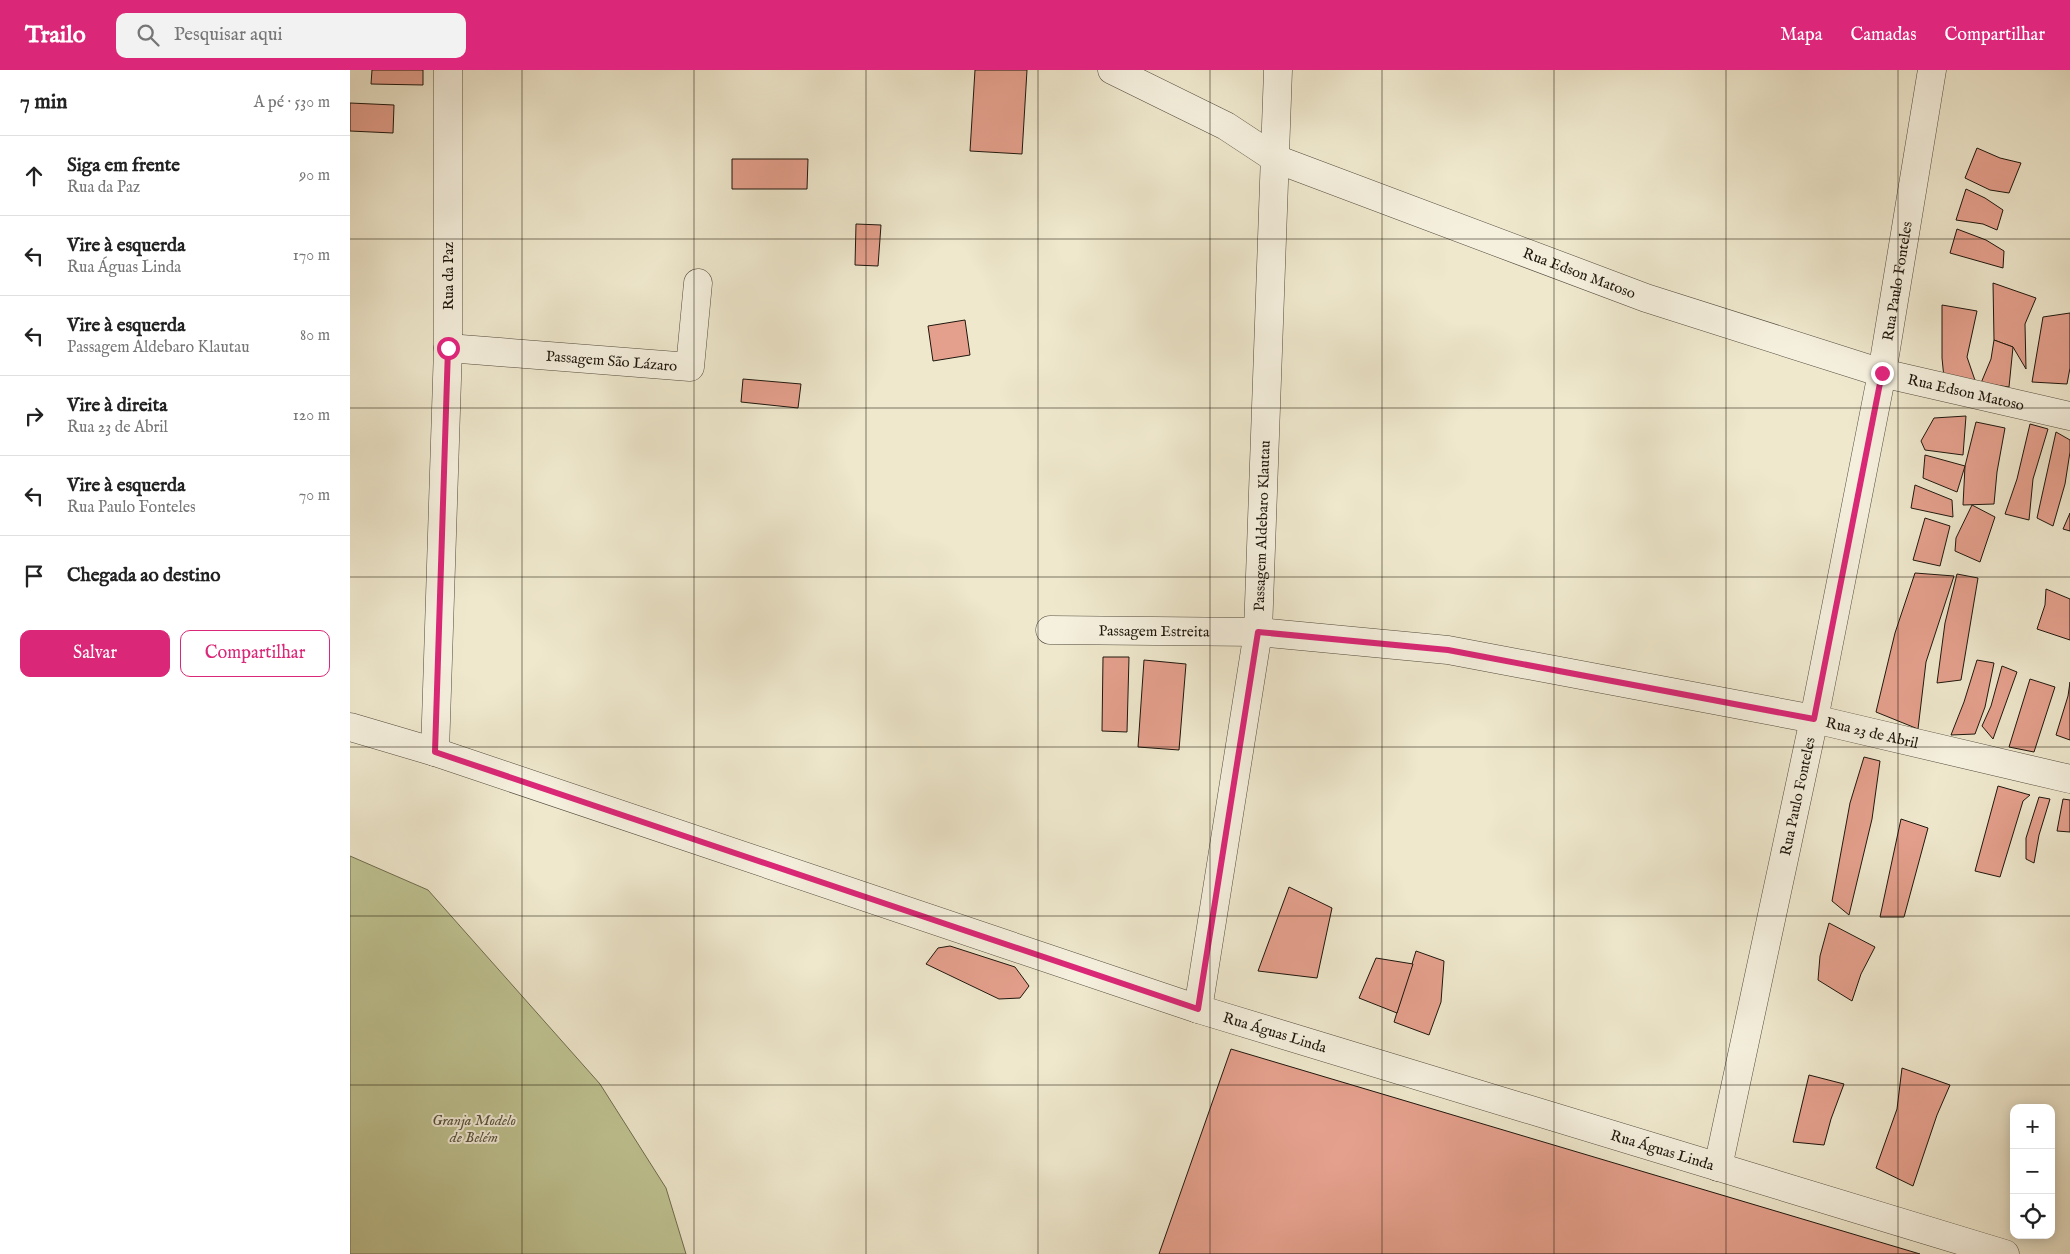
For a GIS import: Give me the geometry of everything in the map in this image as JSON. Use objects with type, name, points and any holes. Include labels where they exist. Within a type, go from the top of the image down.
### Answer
[{"type":"street","name":"Rua da Paz","points":[[435,752],[448,348],[448,70]]},
{"type":"street","name":"Rua Edson Matoso","points":[[1112,70],[1226,126],[1276,159],[1646,298],[1882,373],[2070,416]]},
{"type":"street","name":"Passagem Aldebaro Klautau","points":[[1198,1009],[1258,632],[1278,70]]},
{"type":"street","name":"Rua Paulo Fonteles","points":[[1718,1167],[1814,719],[1882,373],[1932,70]]},
{"type":"street","name":"Passagem São Lázaro","points":[[448,348],[690,367],[698,283]]},
{"type":"street","name":"Passagem Estreita","points":[[1050,630],[1258,632]]},
{"type":"street","name":"Rua 23 de Abril","points":[[1258,632],[1448,650],[1814,719],[2070,779]]},
{"type":"street","name":"Rua Águas Linda","points":[[350,728],[435,752],[1198,1009],[2005,1254]]},
{"type":"green space","name":"Granja Modelo de Belém","points":[[350,856],[428,890],[600,1084],[666,1188],[686,1254],[350,1254]]},
{"type":"building","points":[[372,70],[423,70],[423,85],[371,84]]},
{"type":"building","points":[[975,70],[1027,70],[1022,154],[970,151]]},
{"type":"building","points":[[350,103],[394,105],[393,133],[350,131]]},
{"type":"building","points":[[1977,148],[2000,158],[2021,163],[2009,193],[1990,190],[1965,178]]},
{"type":"building","points":[[732,159],[808,159],[807,189],[732,189]]},
{"type":"building","points":[[1966,189],[1985,198],[2003,210],[1997,230],[1983,224],[1956,220]]},
{"type":"building","points":[[856,224],[881,225],[878,266],[855,265]]},
{"type":"building","points":[[1957,229],[1986,240],[2004,251],[2003,268],[1950,253]]},
{"type":"building","points":[[1993,283],[2036,298],[2025,324],[2026,369],[2013,347],[1994,340]]},
{"type":"building","points":[[1942,305],[1977,311],[1967,357],[1978,389],[1944,378]]},
{"type":"building","points":[[2070,313],[2070,368],[2067,384],[2032,382],[2043,317]]},
{"type":"building","points":[[965,320],[970,355],[933,361],[928,326]]},
{"type":"building","points":[[1994,340],[2013,347],[2009,387],[1981,383],[1991,359]]},
{"type":"building","points":[[743,379],[801,384],[798,408],[741,402]]},
{"type":"building","points":[[1966,416],[1963,455],[1925,450],[1921,441],[1934,418]]},
{"type":"building","points":[[1976,422],[2005,428],[1997,472],[1994,504],[1963,505],[1965,466]]},
{"type":"building","points":[[2030,424],[2048,429],[2033,479],[2029,520],[2005,514],[2017,479]]},
{"type":"building","points":[[2056,432],[2070,440],[2070,452],[2065,484],[2053,526],[2037,518]]},
{"type":"building","points":[[1925,455],[1965,466],[1957,492],[1923,478]]},
{"type":"building","points":[[1915,485],[1952,500],[1953,517],[1911,508]]},
{"type":"building","points":[[1972,505],[1995,517],[1980,562],[1955,551],[1956,538]]},
{"type":"building","points":[[2070,513],[2070,531],[2063,529]]},
{"type":"building","points":[[1925,518],[1950,526],[1940,566],[1913,560]]},
{"type":"building","points":[[1915,573],[1954,576],[1926,662],[1918,729],[1876,712],[1895,633]]},
{"type":"building","points":[[1957,574],[1978,578],[1961,680],[1937,683],[1945,623]]},
{"type":"building","points":[[2046,589],[2070,599],[2070,640],[2037,629],[2045,605]]},
{"type":"building","points":[[1103,657],[1129,657],[1127,732],[1102,731]]},
{"type":"building","points":[[1144,660],[1186,664],[1179,750],[1138,747]]},
{"type":"building","points":[[1977,660],[1994,663],[1985,707],[1975,734],[1951,735],[1964,702]]},
{"type":"building","points":[[2002,666],[2017,672],[1993,739],[1982,726],[1991,706]]},
{"type":"building","points":[[2030,679],[2055,687],[2034,752],[2009,747]]},
{"type":"building","points":[[2070,682],[2070,740],[2056,735],[2068,696]]},
{"type":"building","points":[[1864,757],[1880,761],[1872,819],[1849,915],[1832,901],[1850,803]]},
{"type":"building","points":[[1998,786],[2030,795],[2023,801],[2000,877],[1975,871]]},
{"type":"building","points":[[2039,797],[2050,799],[2039,835],[2034,863],[2026,859],[2026,838]]},
{"type":"building","points":[[2063,799],[2070,800],[2070,832],[2057,831]]},
{"type":"building","points":[[1901,819],[1928,828],[1904,917],[1880,917]]},
{"type":"building","points":[[1289,887],[1332,908],[1317,978],[1258,971]]},
{"type":"building","points":[[1829,923],[1875,947],[1861,974],[1852,1001],[1818,980],[1820,956]]},
{"type":"building","points":[[950,946],[1015,967],[1029,986],[1020,998],[999,999],[926,964],[938,948]]},
{"type":"building","points":[[1416,951],[1444,961],[1441,1002],[1429,1035],[1394,1022]]},
{"type":"building","points":[[1376,958],[1413,964],[1397,1013],[1359,998]]},
{"type":"building","points":[[1231,1049],[1920,1254],[1159,1254]]},
{"type":"building","points":[[1902,1068],[1950,1085],[1937,1115],[1913,1186],[1876,1168],[1897,1109]]},
{"type":"building","points":[[1809,1075],[1844,1084],[1824,1145],[1793,1142]]},
{"type":"route","points":[[448,348],[435,752],[1198,1009],[1258,632],[1448,650],[1814,719],[1882,373]]}]
